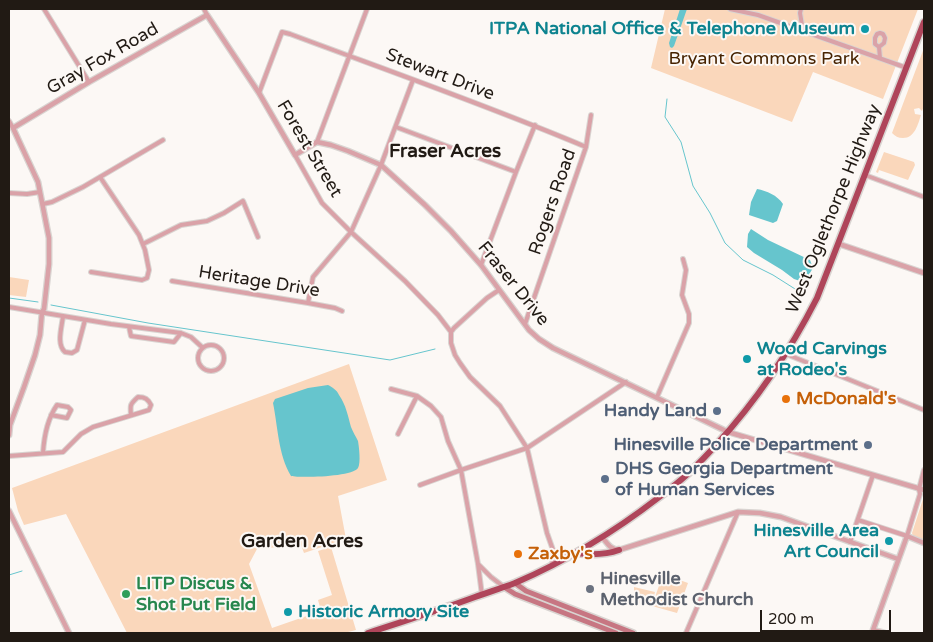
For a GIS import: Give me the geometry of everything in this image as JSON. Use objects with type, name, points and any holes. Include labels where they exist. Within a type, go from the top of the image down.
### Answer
[{"type":"highway","name":"West Oglethorpe Highway","points":[[368,633],[515,583],[552,566],[602,537],[682,480],[728,432],[760,393],[786,354],[817,298],[907,68],[922,36],[924,22]]},
{"type":"highway","points":[[575,553],[598,554],[619,550]]},
{"type":"main road","points":[[515,583],[526,591],[633,633]]},
{"type":"main road","points":[[504,587],[514,594],[616,633]]},
{"type":"street","points":[[44,9],[89,82]]},
{"type":"street","name":"Forest Street","points":[[204,9],[259,93],[322,203],[405,281],[438,315],[450,332]]},
{"type":"street","points":[[295,156],[317,142],[367,9]]},
{"type":"street","points":[[730,9],[758,15],[907,68]]},
{"type":"street","points":[[801,9],[803,31]]},
{"type":"street","name":"Gray Fox Road","points":[[14,128],[207,14]]},
{"type":"street","name":"Stewart Drive","points":[[259,93],[282,32],[535,125],[586,147]]},
{"type":"street","points":[[879,47],[880,58]]},
{"type":"street","points":[[308,303],[313,277],[351,232],[381,165],[413,80]]},
{"type":"street","name":"Rogers Road","points":[[525,324],[586,147],[590,115]]},
{"type":"street","points":[[9,121],[14,128],[38,182],[50,251],[40,334],[35,355],[10,425],[9,435]]},
{"type":"street","points":[[481,265],[535,125]]},
{"type":"street","points":[[396,127],[516,172]]},
{"type":"street","points":[[43,204],[52,202],[83,187],[163,140]]},
{"type":"street","name":"Fraser Drive","points":[[317,142],[348,151],[381,165],[445,224],[481,265],[529,330],[553,348],[728,432],[922,490]]},
{"type":"street","points":[[865,175],[924,197]]},
{"type":"street","points":[[91,272],[142,280],[146,278],[149,270],[146,250],[139,235],[100,177]]},
{"type":"street","points":[[9,193],[27,194],[40,192]]},
{"type":"street","points":[[143,244],[181,225],[207,221],[243,201],[258,237]]},
{"type":"street","points":[[839,244],[924,273]]},
{"type":"street","points":[[657,397],[689,322],[690,314],[682,296],[686,270],[684,259]]},
{"type":"street","name":"Heritage Drive","points":[[172,281],[308,303],[342,311]]},
{"type":"street","points":[[499,290],[487,298],[450,332],[451,343],[455,355],[470,377],[500,406],[527,448],[553,550],[552,566]]},
{"type":"street","points":[[9,307],[181,333],[191,337],[203,348]]},
{"type":"street","points":[[63,316],[60,341],[65,352],[77,350],[85,320]]},
{"type":"street","points":[[129,326],[131,336],[174,342],[181,333]]},
{"type":"street","points":[[207,345],[214,345],[223,351],[225,360],[221,368],[210,372],[200,366],[198,355],[203,348],[207,345]]},
{"type":"street","points":[[786,354],[924,410]]},
{"type":"street","points":[[420,485],[527,448],[626,382]]},
{"type":"street","points":[[391,389],[417,396],[431,406],[441,417],[448,441],[461,470],[482,595]]},
{"type":"street","points":[[398,434],[417,396]]},
{"type":"street","points":[[9,456],[63,452],[81,434],[93,427],[150,410],[152,406],[144,397],[138,397],[131,403],[131,415]]},
{"type":"street","points":[[43,453],[51,415],[57,405],[68,407],[71,410],[67,418],[51,415]]},
{"type":"street","points":[[884,633],[871,631],[907,536],[922,490],[924,470]]},
{"type":"street","points":[[850,542],[873,476]]},
{"type":"street","points":[[9,511],[69,633]]},
{"type":"street","points":[[602,537],[612,548],[619,550],[738,512],[760,513],[781,517],[898,559]]},
{"type":"street","points":[[686,633],[738,512]]},
{"type":"street","points":[[858,520],[924,543]]},
{"type":"street","points":[[553,550],[568,557]]},
{"type":"street","points":[[478,564],[491,578],[504,587]]},
{"type":"green space","name":"Bryant Commons Park","points":[[665,9],[918,9],[883,99],[813,72],[792,122],[651,68]]},
{"type":"green space","points":[[924,48],[924,106],[922,111],[919,108],[914,109],[915,114],[921,115],[913,133],[910,136],[900,138],[892,133]]},
{"type":"green space","points":[[884,152],[914,162],[915,165],[908,180],[879,170],[878,173],[876,172]]},
{"type":"green space","points":[[9,277],[29,280],[26,297],[9,295]]},
{"type":"green space","points":[[349,364],[387,480],[338,496],[346,539],[304,553],[301,545],[257,549],[249,564],[272,628],[321,611],[318,600],[332,595],[318,551],[331,547],[356,630],[344,633],[127,633],[66,514],[24,525],[12,488]]},
{"type":"green space","points":[[924,496],[924,540],[913,536],[912,533]]},
{"type":"green space","points":[[663,574],[688,583],[677,613],[652,606]]},
{"type":"green space","points":[[634,587],[655,592],[652,604],[636,603]]},
{"type":"water","points":[[680,9],[687,9],[672,48],[669,43]]},
{"type":"water","points":[[757,189],[772,194],[783,204],[777,221],[773,223],[749,215],[751,202]]},
{"type":"water","points":[[751,229],[768,240],[810,260],[813,268],[805,281],[794,279],[747,247],[748,234]]},
{"type":"water","points":[[328,385],[336,390],[347,411],[351,427],[358,441],[359,466],[354,471],[337,475],[315,477],[291,476],[283,459],[273,403],[275,399],[308,388]]},
{"type":"waterway","points":[[667,99],[665,117],[681,142],[693,186],[710,213],[725,243],[743,260],[773,275],[803,294]]},
{"type":"waterway","points":[[9,298],[38,302]]},
{"type":"waterway","points":[[51,305],[148,323],[390,360],[435,349]]},
{"type":"waterway","points":[[9,575],[22,571]]},
{"type":"place","name":"ITPA National Office & Telephone Museum","points":[[865,29]]},
{"type":"place","name":"Wood Carvings at Rodeo's","points":[[747,359]]},
{"type":"place","name":"McDonald's","points":[[786,399]]},
{"type":"place","name":"Handy Land","points":[[717,411]]},
{"type":"place","name":"Hinesville Police Department","points":[[868,445]]},
{"type":"place","name":"DHS Georgia Department of Human Services","points":[[605,479]]},
{"type":"place","name":"Hinesville Area Art Council","points":[[889,541]]},
{"type":"place","name":"Zaxby's","points":[[518,554]]},
{"type":"place","name":"Hinesville Methodist Church","points":[[590,589]]},
{"type":"place","name":"LITP Discus & Shot Put Field","points":[[126,594]]},
{"type":"place","name":"Historic Armory Site","points":[[288,612]]},
{"type":"district","name":"Fraser Acres","points":[[445,152]]},
{"type":"district","name":"Garden Acres","points":[[302,542]]}]
